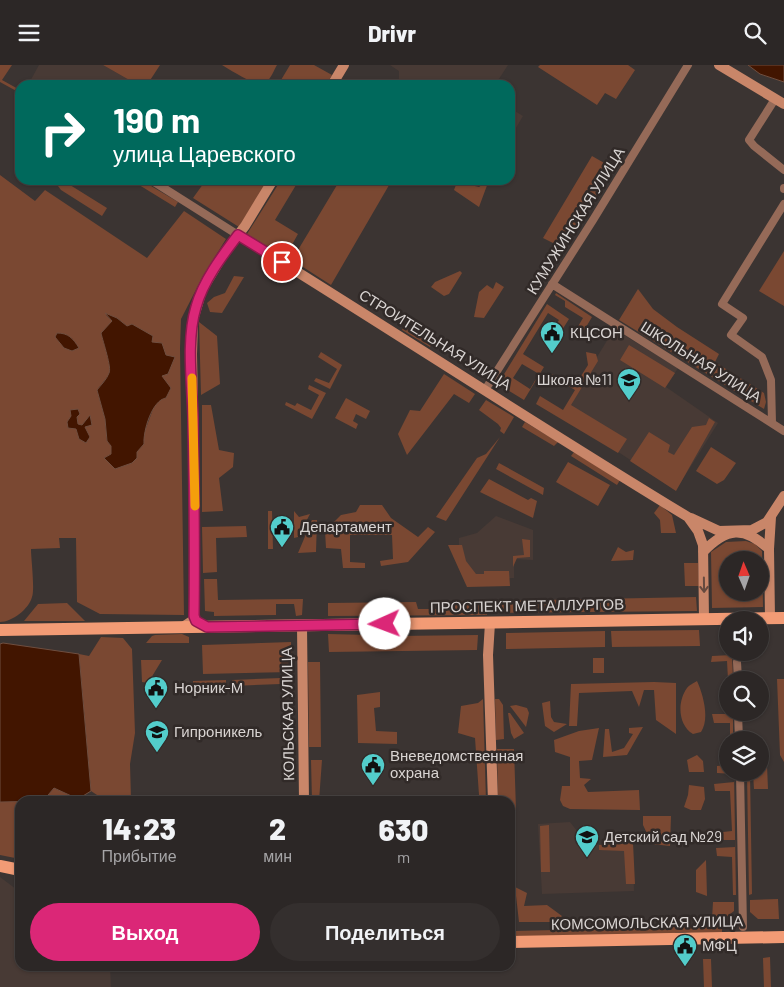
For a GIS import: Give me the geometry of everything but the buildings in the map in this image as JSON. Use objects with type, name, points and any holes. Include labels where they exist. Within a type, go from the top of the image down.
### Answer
[{"type":"main road","name":"ПРОСПЕКТ МЕТАЛЛУРГОВ","points":[[0,630],[784,618]]},
{"type":"main road","points":[[0,866],[15,869]]},
{"type":"main road","name":"КОМСОМОЛЬСКАЯ УЛИЦА","points":[[515,942],[784,937]]},
{"type":"street","points":[[335,80],[344,65]]},
{"type":"street","name":"КУМУЖИНСКАЯ УЛИЦА","points":[[485,390],[688,65]]},
{"type":"street","points":[[720,65],[780,101],[749,140],[784,170]]},
{"type":"street","name":"СТРОИТЕЛЬНАЯ УЛИЦА","points":[[159,185],[334,293],[567,443],[688,517],[698,531],[703,545],[703,552]]},
{"type":"street","points":[[183,627],[192,621],[194,616],[193,320],[202,290],[270,185]]},
{"type":"street","points":[[772,423],[771,380],[762,357],[731,335],[743,317],[722,304],[784,204]]},
{"type":"street","name":"ШКОЛЬНАЯ УЛИЦА","points":[[552,284],[784,431]]},
{"type":"street","points":[[688,517],[719,531],[757,528],[771,517],[784,496]]},
{"type":"street","points":[[770,618],[769,549],[771,517]]},
{"type":"street","points":[[704,619],[703,552],[718,538],[736,531],[752,535],[769,549]]},
{"type":"street","points":[[194,616],[196,621],[207,627]]},
{"type":"street","points":[[490,623],[488,655],[493,796]]},
{"type":"street","name":"КОЛЬСКАЯ УЛИЦА","points":[[302,626],[304,796]]},
{"type":"street","points":[[738,662],[738,671]]},
{"type":"street","points":[[740,781],[743,927]]},
{"type":"shaded area","points":[[0,65],[12,65],[2,80],[15,87],[15,90],[0,82]]},
{"type":"shaded area","points":[[39,65],[103,65],[129,80],[31,80]]},
{"type":"shaded area","points":[[103,65],[160,65],[150,80],[129,80]]},
{"type":"shaded area","points":[[222,65],[277,65],[268,80],[249,80]]},
{"type":"shaded area","points":[[290,65],[314,65],[332,75],[329,80],[281,80]]},
{"type":"shaded area","points":[[390,65],[508,65],[498,80],[399,80],[399,71]]},
{"type":"shaded area","points":[[540,65],[628,65],[635,70],[616,99],[605,93],[597,105],[538,67]]},
{"type":"shaded area","points":[[748,65],[784,65],[784,82],[760,74]]},
{"type":"shaded area","points":[[515,111],[523,116],[515,130]]},
{"type":"shaded area","points":[[592,156],[606,164],[597,179],[604,184],[563,248],[543,238]]},
{"type":"shaded area","points":[[0,175],[35,201],[45,190],[147,258],[184,211],[226,239],[203,276],[181,319],[184,615],[100,614],[77,602],[76,538],[59,538],[60,548],[31,549],[33,593],[30,602],[15,617],[0,622]],"holes":[[[106,315],[117,318],[127,326],[153,336],[151,342],[166,355],[161,376],[161,399],[155,404],[137,452],[137,458],[104,458],[111,454],[111,446],[107,441],[105,419],[97,390],[111,372],[112,321]]]},
{"type":"shaded area","points":[[70,185],[107,208],[102,216],[61,190],[58,186]]},
{"type":"shaded area","points":[[139,185],[149,185],[178,202],[175,207]]},
{"type":"shaded area","points":[[202,185],[265,185],[239,227],[193,198]]},
{"type":"shaded area","points":[[278,185],[296,185],[275,220],[298,234],[285,257],[247,234]]},
{"type":"shaded area","points":[[337,185],[389,185],[331,285],[292,260]]},
{"type":"shaded area","points":[[456,185],[479,187],[487,185],[479,207],[454,190]]},
{"type":"shaded area","points":[[784,251],[784,306],[759,291]]},
{"type":"shaded area","points":[[460,271],[462,273],[449,294],[444,296],[431,287],[435,282]]},
{"type":"shaded area","points":[[234,276],[244,277],[222,313],[210,312],[207,303],[214,297],[225,293]]},
{"type":"shaded area","points":[[496,282],[504,287],[484,318],[474,317],[479,292],[487,285],[493,289]]},
{"type":"shaded area","points":[[638,289],[653,309],[719,354],[715,362],[764,393],[766,402],[764,409],[619,320]]},
{"type":"shaded area","points":[[556,293],[592,317],[583,332],[577,328],[583,318],[565,307],[565,301],[555,295]]},
{"type":"shaded area","points":[[547,304],[569,319],[555,341],[548,337],[559,320],[548,313],[523,354],[544,367],[524,400],[498,384]],"holes":[[[522,364],[539,374],[530,389],[513,378]]]},
{"type":"shaded area","points":[[105,313],[117,318],[127,326],[132,324],[153,336],[152,342],[162,343],[166,355],[175,357],[168,374],[162,376],[171,388],[166,398],[157,404],[149,417],[144,444],[137,452],[137,458],[132,463],[115,469],[104,458],[111,454],[111,446],[107,441],[105,419],[97,390],[110,370],[101,333],[112,321]]},
{"type":"shaded area","points":[[199,322],[217,336],[220,384],[201,395]]},
{"type":"shaded area","points":[[404,326],[432,343],[430,347],[402,330]]},
{"type":"shaded area","name":"Школа №11","points":[[614,329],[678,368],[666,387],[718,423],[676,490],[562,415]]},
{"type":"shaded area","points":[[57,333],[70,337],[79,348],[72,351],[64,348],[55,337]]},
{"type":"shaded area","points":[[629,345],[675,373],[665,388],[620,360]]},
{"type":"shaded area","points":[[321,352],[342,365],[330,389],[314,381],[316,378],[329,383],[337,369],[318,357]]},
{"type":"shaded area","points":[[586,352],[596,354],[598,361],[571,405],[627,439],[618,453],[536,404],[540,396],[563,410],[575,390],[553,377],[548,385],[546,383],[552,374],[574,387],[588,365]]},
{"type":"shaded area","points":[[444,374],[475,394],[469,403],[454,394],[407,455],[398,434],[410,410],[420,411]]},
{"type":"shaded area","points":[[309,385],[326,393],[312,419],[285,405],[286,402],[295,406],[297,403],[311,410],[319,395],[308,389]]},
{"type":"shaded area","points":[[346,398],[370,411],[366,419],[356,414],[353,421],[358,424],[356,429],[335,418]]},
{"type":"shaded area","points":[[486,400],[514,417],[504,434],[500,431],[501,428],[498,424],[479,410]]},
{"type":"shaded area","points":[[202,405],[211,405],[219,450],[234,453],[233,467],[219,478],[223,511],[202,512]]},
{"type":"shaded area","points":[[78,409],[80,414],[77,417],[78,424],[82,425],[90,415],[92,425],[85,427],[90,437],[86,443],[79,439],[76,429],[68,428],[67,422],[71,416],[70,410]]},
{"type":"shaded area","points":[[709,418],[715,422],[676,491],[630,461],[649,432],[670,445],[668,452],[674,455],[692,427],[706,425]]},
{"type":"shaded area","points":[[525,422],[558,442],[554,446],[522,427]]},
{"type":"shaded area","points":[[500,437],[446,521],[436,517],[477,458],[486,454]]},
{"type":"shaded area","points":[[711,447],[736,463],[724,480],[717,484],[696,471]]},
{"type":"shaded area","points":[[574,452],[620,480],[617,485],[571,456]]},
{"type":"shaded area","points":[[568,462],[610,485],[598,506],[556,482]]},
{"type":"shaded area","points":[[499,463],[544,488],[543,495],[496,469]]},
{"type":"shaded area","points":[[489,479],[528,500],[531,498],[537,501],[533,518],[480,492]]},
{"type":"shaded area","points":[[360,505],[382,505],[391,518],[418,537],[428,527],[435,532],[408,562],[381,566],[380,561],[393,559],[392,535],[350,535],[350,562],[365,563],[365,568],[343,568],[341,549],[326,548],[325,531],[341,515],[356,512]]},
{"type":"shaded area","points":[[660,505],[672,515],[676,533],[661,533],[660,520],[654,513]]},
{"type":"shaded area","points":[[268,511],[272,511],[273,549],[268,549]]},
{"type":"shaded area","points":[[294,511],[299,517],[310,514],[298,537],[294,538]]},
{"type":"shaded area","points":[[496,516],[533,530],[533,560],[514,559],[514,578],[471,579],[459,557],[459,538],[477,533]]},
{"type":"shaded area","points":[[312,520],[317,520],[316,552],[298,553]]},
{"type":"shaded area","points":[[246,526],[247,537],[216,538],[217,572],[203,573],[202,527]]},
{"type":"shaded area","points":[[522,539],[530,540],[530,557],[517,558],[513,567],[513,556],[524,555]]},
{"type":"shaded area","points":[[746,541],[755,544],[762,551],[719,551],[719,601],[763,601],[763,607],[712,608],[711,552],[726,542]]},
{"type":"shaded area","points":[[448,545],[462,545],[466,561],[476,574],[484,574],[484,571],[509,571],[510,586],[467,587]]},
{"type":"shaded area","points":[[618,547],[626,552],[634,550],[633,560],[611,561]]},
{"type":"shaded area","points":[[684,563],[698,563],[699,586],[685,586]]},
{"type":"shaded area","points":[[204,579],[217,579],[218,600],[303,599],[302,615],[296,616],[294,604],[276,604],[276,615],[214,616],[214,612],[205,611]]},
{"type":"shaded area","points":[[696,597],[697,611],[494,613],[494,601]]},
{"type":"shaded area","points":[[488,601],[487,615],[328,616],[328,603],[416,602],[418,609],[437,609],[438,602]]},
{"type":"shaded area","points":[[67,603],[85,621],[24,621],[38,604]]},
{"type":"shaded area","points":[[699,630],[700,646],[612,647],[611,631]]},
{"type":"shaded area","points":[[605,631],[605,647],[506,649],[506,633]]},
{"type":"shaded area","points":[[182,634],[189,637],[189,643],[146,643],[155,635]]},
{"type":"shaded area","points":[[328,634],[369,635],[371,644],[396,644],[396,636],[478,635],[477,650],[329,652]]},
{"type":"shaded area","points":[[101,637],[123,638],[132,649],[135,733],[130,764],[131,796],[98,796],[91,791],[79,654],[89,656]]},
{"type":"shaded area","points":[[291,642],[292,672],[203,674],[202,645]]},
{"type":"shaded area","points":[[0,644],[79,654],[91,791],[83,796],[71,796],[54,788],[47,796],[15,796],[15,802],[0,802]]},
{"type":"shaded area","points":[[712,656],[719,656],[719,661],[727,661],[711,662]]},
{"type":"shaded area","points":[[593,658],[604,658],[604,673],[593,673]]},
{"type":"shaded area","points":[[141,660],[162,660],[148,683],[142,682]]},
{"type":"shaded area","points":[[727,661],[732,661],[733,671],[728,671]]},
{"type":"shaded area","points":[[308,662],[320,662],[321,747],[309,747]]},
{"type":"shaded area","points":[[281,678],[281,684],[232,686],[232,680]]},
{"type":"shaded area","points":[[777,679],[784,679],[784,762],[780,755]]},
{"type":"shaded area","points":[[226,680],[226,686],[193,687],[193,681]]},
{"type":"shaded area","points":[[697,681],[703,699],[705,720],[701,732],[693,734],[684,725],[681,706],[687,688]]},
{"type":"shaded area","points":[[676,683],[676,734],[656,720],[654,690],[644,690],[639,707],[632,691],[579,693],[577,726],[569,726],[571,684]]},
{"type":"shaded area","points":[[380,692],[380,707],[374,708],[376,731],[397,732],[397,744],[358,743],[357,695]]},
{"type":"shaded area","points":[[483,699],[486,796],[476,796],[479,795],[475,738],[458,733],[461,706],[478,703]]},
{"type":"shaded area","points":[[495,699],[499,699],[503,705],[504,739],[496,740]]},
{"type":"shaded area","points":[[550,701],[551,717],[554,722],[567,724],[554,732],[545,726],[542,703]]},
{"type":"shaded area","points":[[516,705],[527,708],[529,713],[526,727],[510,706]]},
{"type":"shaded area","points":[[508,713],[510,713],[524,733],[514,739],[511,733]]},
{"type":"shaded area","points":[[712,714],[719,714],[719,721],[733,721],[733,731],[730,731],[730,723],[714,723]]},
{"type":"shaded area","points":[[643,727],[627,755],[603,757],[605,729],[609,729],[612,752],[624,748],[633,734],[629,733],[629,728]]},
{"type":"shaded area","points":[[599,728],[592,760],[579,761],[580,778],[591,779],[584,785],[588,792],[639,790],[640,810],[570,809],[563,806],[560,800],[562,786],[570,786],[570,757],[555,752],[554,740],[579,731]]},
{"type":"shaded area","points":[[497,749],[514,749],[516,810],[515,796],[498,796]]},
{"type":"shaded area","points":[[697,755],[703,761],[704,772],[689,772],[687,760]]},
{"type":"shaded area","points":[[311,760],[322,760],[319,796],[312,796]]},
{"type":"shaded area","points":[[747,781],[750,781],[752,894],[749,895]]},
{"type":"shaded area","points":[[754,781],[768,781],[768,789],[754,789]]},
{"type":"shaded area","points":[[734,782],[736,895],[733,895],[732,857],[717,856],[716,848],[735,847],[735,840],[724,840],[714,833],[732,831],[730,791],[715,791],[714,784]]},
{"type":"shaded area","points":[[689,785],[704,787],[705,799],[701,810],[691,810],[684,807]]},
{"type":"shaded area","points":[[54,788],[71,796],[47,796]]},
{"type":"shaded area","points":[[15,801],[15,858],[0,855],[0,802]]},
{"type":"shaded area","points":[[643,816],[671,816],[670,846],[652,844],[643,825]]},
{"type":"shaded area","name":"Детский сад №29","points":[[570,822],[588,845],[633,843],[634,891],[542,894],[538,824]]},
{"type":"shaded area","points":[[549,825],[550,872],[541,872],[540,826]]},
{"type":"shaded area","points":[[633,843],[635,884],[626,884],[624,851],[599,850],[599,845]]},
{"type":"shaded area","points":[[706,860],[707,896],[696,892],[696,870]]},
{"type":"shaded area","points":[[0,877],[15,888],[15,971],[110,971],[111,987],[0,987]]},
{"type":"shaded area","points":[[515,887],[527,893],[524,906],[547,905],[562,916],[556,922],[519,922]]},
{"type":"shaded area","points":[[778,899],[779,919],[758,919],[750,912],[750,900]]},
{"type":"shaded area","points":[[713,902],[734,902],[734,911],[720,922],[714,922],[712,919]]},
{"type":"shaded area","points":[[722,926],[722,933],[701,934],[681,932],[668,935],[515,937],[515,931]]},
{"type":"shaded area","points":[[770,957],[771,987],[764,987],[763,958]]},
{"type":"shaded area","points":[[703,959],[711,959],[712,987],[704,987]]},
{"type":"slow traffic","points":[[192,378],[195,506]]},
{"type":"place","name":"КЦСОН","points":[[552,354]]},
{"type":"place","name":"Школа №11","points":[[629,401]]},
{"type":"place","name":"Департамент","points":[[282,548]]},
{"type":"place","name":"Норник-М","points":[[156,709]]},
{"type":"place","name":"Гипроникель","points":[[157,753]]},
{"type":"place","name":"Вневедомственная охрана","points":[[373,786]]},
{"type":"place","name":"Детский сад №29","points":[[587,858]]},
{"type":"place","name":"МФЦ","points":[[685,967]]},
{"type":"route","points":[[282,262],[238,235],[225,252],[202,290],[195,311],[192,354],[195,522],[194,616],[196,621],[207,627],[385,624]]}]
